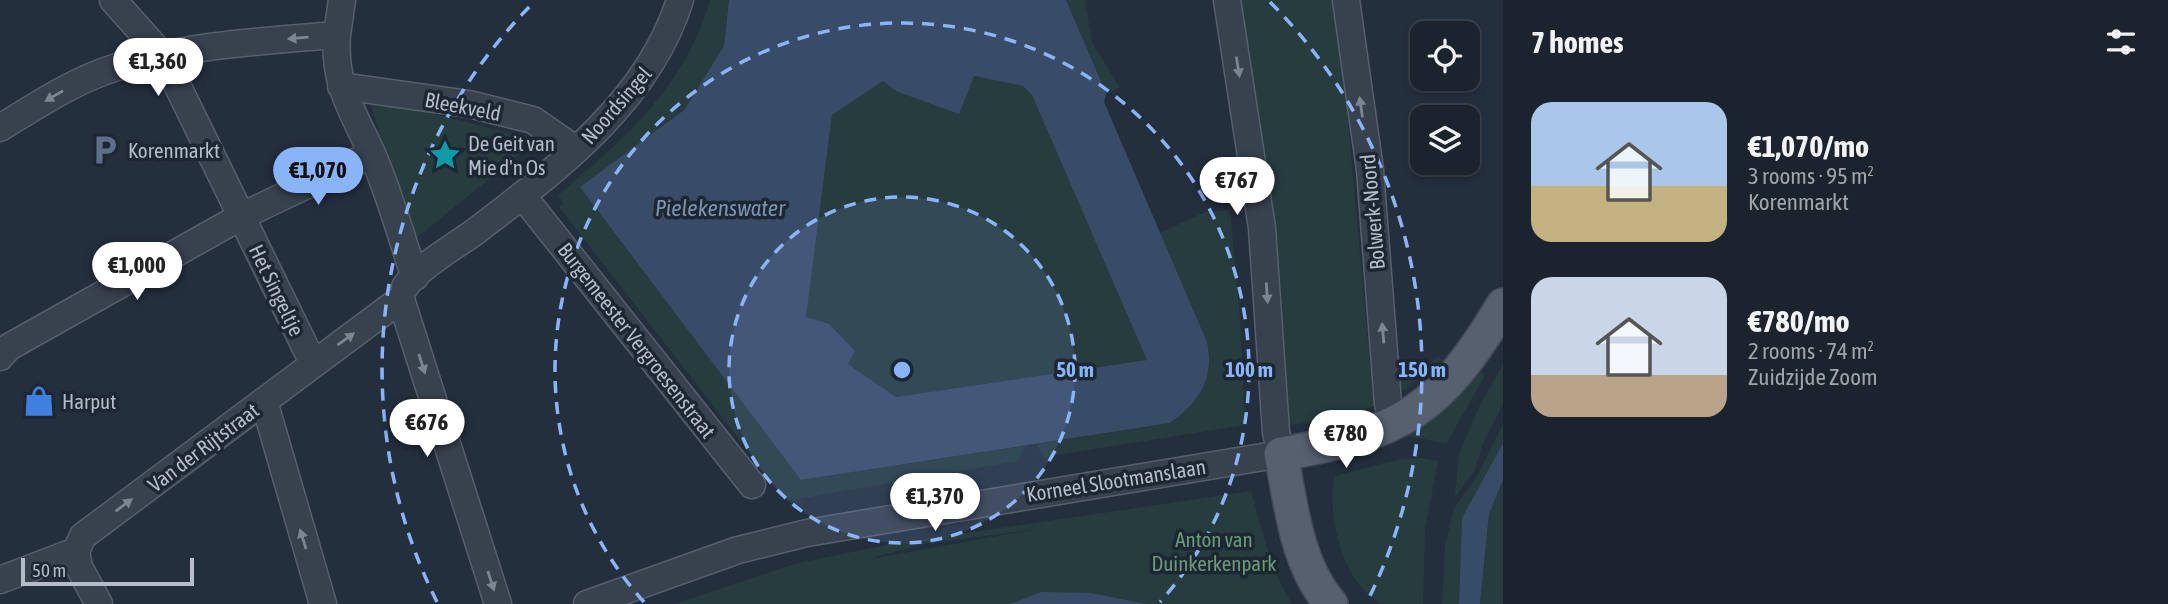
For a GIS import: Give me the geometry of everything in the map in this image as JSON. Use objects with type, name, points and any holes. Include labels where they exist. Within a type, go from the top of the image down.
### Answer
[{"type":"main road","points":[[1331,604],[1312,577],[1302,550],[1281,454],[1344,443],[1394,425],[1454,380],[1503,305]]},
{"type":"street","points":[[113,0],[163,56],[242,216]]},
{"type":"street","points":[[342,0],[335,61],[341,86],[372,154],[498,604]]},
{"type":"street","name":"Noordsingel","points":[[408,288],[576,150],[628,96],[652,65],[680,0]]},
{"type":"street","points":[[1227,0],[1262,228],[1276,432],[1281,454]]},
{"type":"street","name":"Bolwerk-Noord","points":[[1346,0],[1370,170],[1388,404],[1394,425]]},
{"type":"street","points":[[0,128],[59,92],[113,68],[163,56],[265,41],[337,35]]},
{"type":"street","name":"Bleekveld","points":[[341,86],[468,104],[533,120],[576,150]]},
{"type":"street","points":[[3,346],[242,216],[372,154]]},
{"type":"street","name":"Burgemeester Vergroesenstraat","points":[[522,195],[752,485]]},
{"type":"street","name":"Het Singeltje","points":[[242,216],[313,363]]},
{"type":"street","name":"Van der Rijtstraat","points":[[76,551],[83,536],[264,401],[408,288]]},
{"type":"street","points":[[264,401],[323,604]]},
{"type":"street","name":"Korneel Slootmanslaan","points":[[587,604],[727,554],[807,533],[1281,454]]},
{"type":"street","points":[[0,580],[38,563],[76,551],[79,567],[99,604]]},
{"type":"green space","points":[[710,0],[729,0],[724,46],[684,110],[580,187],[801,480],[1025,446],[1018,461],[787,501],[559,207],[563,203],[558,195],[629,132],[669,85],[699,31]]},
{"type":"green space","points":[[1066,0],[1085,0],[1092,42],[1120,88],[1106,93]]},
{"type":"green space","points":[[1233,0],[1332,0],[1347,110],[1370,365],[1377,365],[1380,404],[1342,418],[1283,426]]},
{"type":"green space","points":[[973,76],[1023,86],[1032,95],[1148,360],[896,397],[848,364],[806,317],[832,115],[883,81],[896,91]]},
{"type":"green space","points":[[368,97],[537,140],[414,240]]},
{"type":"green space","points":[[1230,210],[1240,318],[1245,425],[1044,457],[1036,444],[1170,423],[1197,398],[1209,367],[1207,342],[1160,233],[1205,212]]},
{"type":"green space","points":[[1438,356],[1442,360],[1405,390],[1399,388],[1399,363],[1408,360],[1430,363]]},
{"type":"green space","points":[[1503,364],[1503,404],[1483,443],[1475,470],[1455,497],[1459,454],[1479,407]]},
{"type":"green space","points":[[1482,372],[1484,377],[1446,444],[1406,435]]},
{"type":"green space","points":[[1503,424],[1503,443],[1462,519],[1459,604],[1442,604],[1445,547],[1453,510],[1477,477]]},
{"type":"green space","points":[[1421,458],[1438,461],[1425,530],[1423,604],[1385,604],[1358,584],[1341,549],[1333,510],[1335,476],[1397,460]]},
{"type":"green space","points":[[1503,480],[1503,604],[1480,604],[1489,514]]},
{"type":"green space","name":"Anton van Duinkerkenpark","points":[[1251,491],[1273,564],[1292,604],[674,604],[794,564],[886,545]],"holes":[[[1036,529],[876,558],[924,544]]]},
{"type":"water","name":"Pielekenswater","points":[[729,0],[1066,0],[1106,93],[1104,102],[1207,342],[1209,367],[1197,398],[1170,423],[801,480],[580,187],[684,110],[724,46]],"holes":[[[974,76],[1023,86],[1032,95],[1147,360],[896,397],[848,364],[855,351],[829,324],[806,317],[832,115],[883,81],[896,91],[959,114]]]},
{"type":"water","points":[[1503,443],[1503,480],[1489,514],[1480,604],[1459,604],[1462,518]]},
{"type":"water","points":[[1041,592],[1091,593],[1146,604],[1010,604]]},
{"type":"place","name":"Korenmarkt","points":[[105,150]]},
{"type":"place","name":"De Geit van Mie d'n Os","points":[[445,155]]},
{"type":"place","name":"Harput","points":[[39,401]]}]
